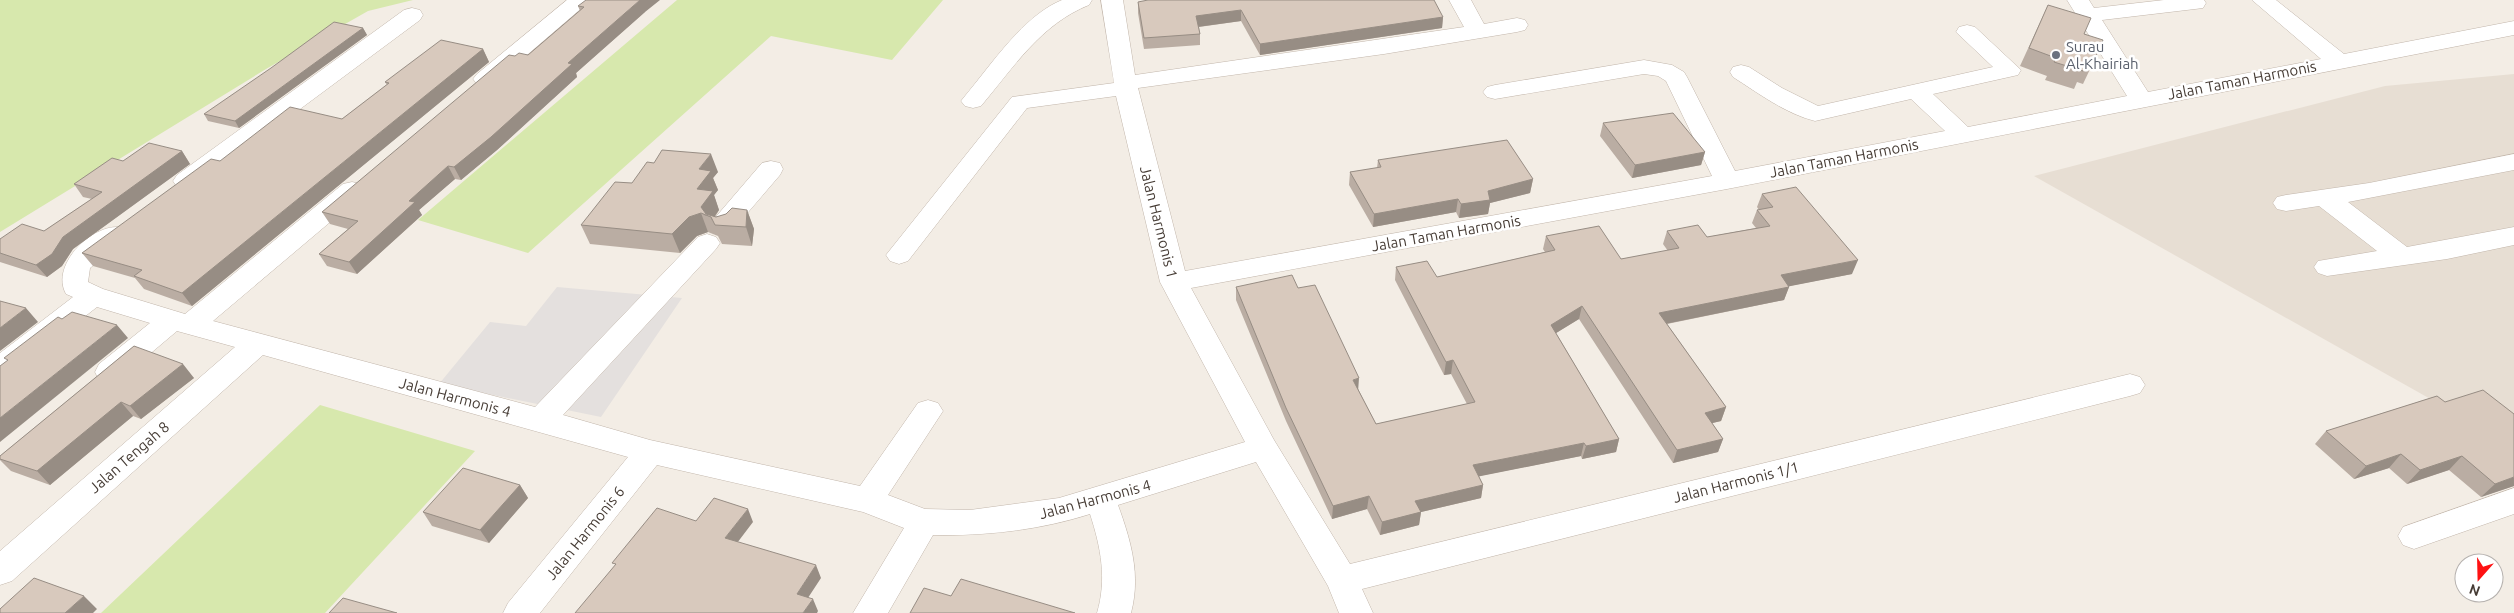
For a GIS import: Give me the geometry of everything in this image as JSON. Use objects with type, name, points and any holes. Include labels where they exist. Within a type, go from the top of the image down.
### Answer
[{"type":"street","points":[[466,95],[580,0]]},
{"type":"street","points":[[973,101],[1044,20],[1071,3],[1082,0]]},
{"type":"street","name":"Jalan Harmonis 1","points":[[1114,0],[1126,86],[1174,282],[1263,448],[1342,580],[1356,613]]},
{"type":"street","points":[[1460,0],[1477,31]]},
{"type":"street","points":[[2263,0],[2338,61]]},
{"type":"street","points":[[2141,99],[2083,8],[2195,3]]},
{"type":"street","points":[[171,192],[412,15]]},
{"type":"street","points":[[899,255],[1020,102],[1517,25]]},
{"type":"street","name":"Jalan Taman Harmonis","points":[[1174,282],[1727,181],[2514,28]]},
{"type":"street","points":[[1741,72],[1774,93],[1815,114],[2010,70],[1967,32]]},
{"type":"street","points":[[1496,92],[1644,67],[1664,70],[1676,77],[1727,181]]},
{"type":"street","points":[[1916,91],[1962,134]]},
{"type":"street","points":[[2286,203],[2369,191],[2514,162]]},
{"type":"street","points":[[541,420],[715,234],[771,169]]},
{"type":"street","points":[[90,388],[182,322],[367,178]]},
{"type":"street","points":[[2326,198],[2403,257]]},
{"type":"street","name":"Jalan Harmonis 4","points":[[131,222],[83,257],[73,279],[76,287],[93,296],[182,322],[541,420],[650,452],[867,500],[924,522],[970,523],[1059,511],[1101,500],[1263,448]]},
{"type":"street","points":[[2327,268],[2403,257],[2514,236]]},
{"type":"street","points":[[0,368],[93,296]]},
{"type":"street","name":"Jalan Tengah 8","points":[[0,571],[258,343]]},
{"type":"street","name":"Jalan Harmonis 1/1","points":[[1342,580],[2130,384]]},
{"type":"street","points":[[867,500],[928,411]]},
{"type":"street","name":"Jalan Harmonis 6","points":[[520,613],[650,452]]},
{"type":"street","points":[[1101,500],[1116,544],[1119,579],[1114,613]]},
{"type":"street","points":[[2414,536],[2514,501]]},
{"type":"street","points":[[870,613],[924,522]]},
{"type":"shaded area","points":[[2514,74],[2514,446],[2034,176],[2385,86]]},
{"type":"shaded area","points":[[557,287],[682,298],[601,417],[439,384],[490,322],[526,326]]},
{"type":"green space","points":[[0,0],[413,0],[368,11],[266,69],[0,232]]},
{"type":"green space","points":[[677,0],[943,0],[892,60],[771,36],[528,253],[418,220]]},
{"type":"green space","points":[[320,405],[475,451],[325,613],[101,613]]},
{"type":"building","points":[[586,0],[640,0],[568,63],[572,64],[491,137],[454,167],[448,166],[409,201],[415,202],[349,262],[319,254],[358,221],[322,212],[509,55],[515,56],[519,53],[528,55],[584,7],[578,6]]},
{"type":"building","points":[[1148,0],[1434,0],[1443,17],[1260,44],[1241,10],[1196,16],[1200,34],[1144,38],[1138,2]]},
{"type":"building","points":[[2048,5],[2091,18],[2084,34],[2103,40],[2092,65],[2086,63],[2083,71],[2054,62],[2056,58],[2029,48]]},
{"type":"building","points":[[334,22],[363,28],[235,121],[204,114],[271,68]]},
{"type":"building","points":[[441,40],[483,49],[182,293],[134,276],[142,270],[82,253],[211,159],[220,161],[290,107],[342,119],[389,83],[385,82]]},
{"type":"building","points":[[1673,113],[1705,152],[1635,165],[1603,123]]},
{"type":"building","points":[[1507,140],[1533,179],[1488,191],[1490,200],[1461,204],[1458,199],[1374,214],[1350,172],[1381,167],[1378,160]]},
{"type":"building","points":[[149,143],[182,151],[63,237],[52,254],[36,265],[0,253],[0,239],[22,224],[44,231],[102,192],[74,184],[112,158],[123,161]]},
{"type":"building","points":[[662,150],[711,154],[699,169],[711,171],[697,189],[713,191],[701,207],[706,214],[716,217],[726,214],[732,208],[747,210],[746,227],[715,225],[711,217],[701,213],[689,217],[672,234],[581,225],[615,182],[632,183],[647,162],[654,163]]},
{"type":"building","points":[[1796,187],[1858,260],[1781,275],[1789,287],[1659,313],[1726,407],[1705,413],[1723,439],[1677,450],[1582,306],[1551,325],[1619,439],[1586,446],[1584,443],[1473,465],[1483,485],[1415,501],[1421,512],[1382,522],[1369,496],[1333,506],[1286,408],[1236,287],[1292,275],[1298,288],[1315,285],[1359,378],[1353,380],[1376,424],[1475,402],[1453,360],[1446,362],[1396,267],[1427,261],[1437,277],[1555,250],[1546,236],[1599,226],[1621,259],[1679,248],[1667,231],[1698,225],[1707,237],[1770,226],[1757,210],[1773,207],[1762,194]]},
{"type":"building","points":[[0,301],[26,308],[0,328]]},
{"type":"building","points":[[72,312],[117,325],[0,418],[0,366],[8,360],[4,358],[58,317],[62,319]]},
{"type":"building","points":[[134,346],[183,364],[130,406],[121,402],[37,471],[0,459],[0,456]]},
{"type":"building","points":[[2483,390],[2514,414],[2514,477],[2495,484],[2462,456],[2420,470],[2401,454],[2366,466],[2326,431],[2437,396],[2445,402]]},
{"type":"building","points":[[463,468],[520,485],[480,530],[423,512]]},
{"type":"building","points":[[714,498],[748,509],[725,538],[816,565],[797,594],[813,599],[803,613],[575,613],[616,564],[612,563],[657,508],[696,521]]},
{"type":"building","points":[[34,578],[84,596],[65,613],[0,613],[0,609]]},
{"type":"building","points":[[961,579],[1075,613],[910,613],[924,588],[951,596]]},
{"type":"building","points":[[343,598],[397,613],[329,613]]},
{"type":"place","name":"Surau Al-Khairiah","points":[[2056,55]]}]
